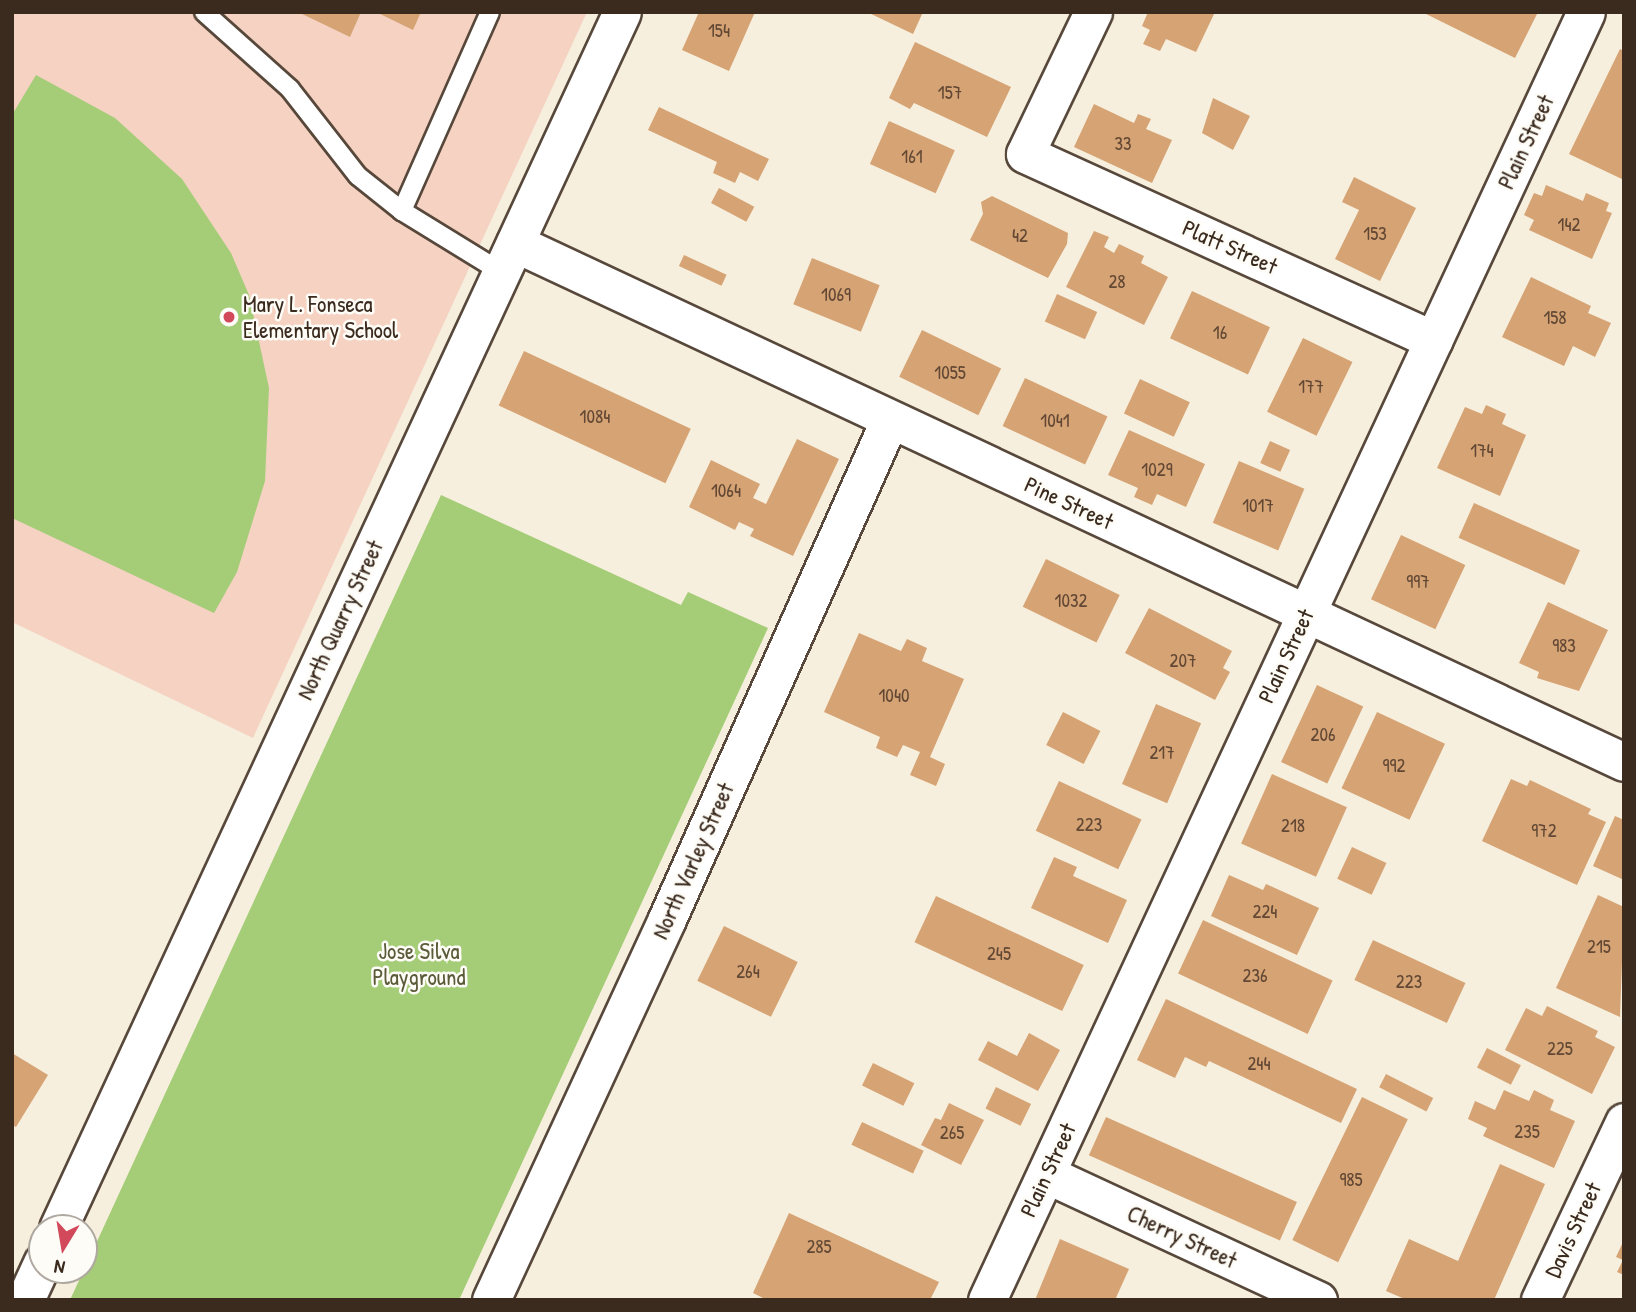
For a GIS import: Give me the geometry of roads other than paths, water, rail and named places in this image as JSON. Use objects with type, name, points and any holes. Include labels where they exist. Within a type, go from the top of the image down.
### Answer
[{"type":"street","name":"North Quarry Street","points":[[64,1214],[622,12]]},
{"type":"street","name":"Platt Street","points":[[1093,12],[1025,154],[1434,340]]},
{"type":"street","name":"Plain Street","points":[[987,1300],[1586,12]]},
{"type":"street","name":"Pine Street","points":[[508,258],[890,419],[1624,762]]},
{"type":"street","name":"North Varley Street","points":[[491,1300],[667,919],[890,419]]},
{"type":"street","name":"Davis Street","points":[[1540,1300],[1624,1122]]},
{"type":"street","name":"Cherry Street","points":[[1046,1174],[1318,1300]]},
{"type":"street","points":[[25,1300],[32,1284]]},
{"type":"lane","points":[[204,12],[290,89],[358,176],[402,211],[508,258]]},
{"type":"lane","points":[[402,211],[489,12]]},
{"type":"place","name":"Mary L. Fonseca Elementary School","points":[[229,317]]},
{"type":"park label","name":"Jose Silva Playground","points":[[419,964]]}]
